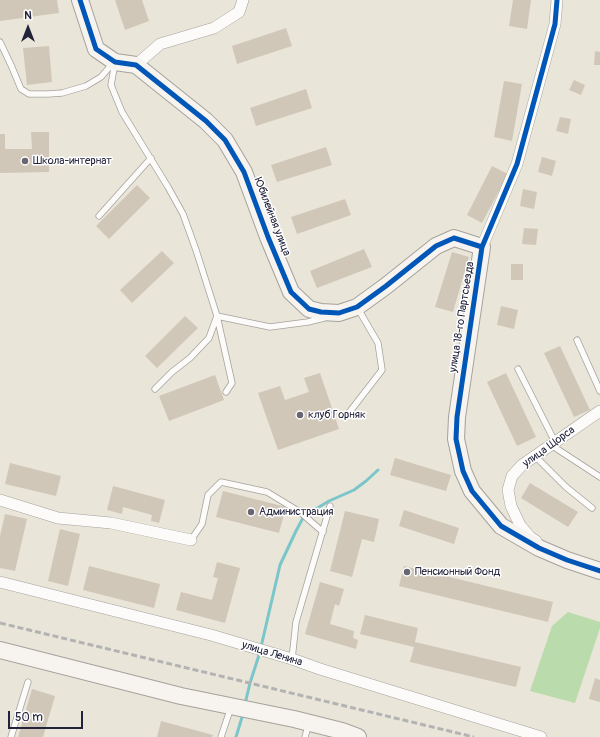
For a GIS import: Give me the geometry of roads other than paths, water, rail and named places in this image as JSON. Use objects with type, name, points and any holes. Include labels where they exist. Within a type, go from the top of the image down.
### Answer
[{"type":"street","points":[[80,0],[96,49],[115,62],[136,65],[160,44],[214,28],[238,12],[243,0]]},
{"type":"street","name":"улица 18-го Партсьезда","points":[[556,0],[555,24],[517,164],[482,247],[457,417],[456,439],[463,471],[472,491],[501,526],[539,548],[567,560],[600,571]]},
{"type":"street","name":"Юбилейная улица","points":[[136,65],[206,121],[225,140],[244,172],[268,237],[291,292],[309,309],[321,312],[339,313],[357,307],[436,246],[454,238],[482,247]]},
{"type":"street","name":"улица Щорса","points":[[567,560],[530,537],[520,525],[511,506],[508,490],[512,476],[522,465],[600,412]]},
{"type":"street","points":[[0,500],[58,518],[111,523],[192,540]]},
{"type":"street","name":"улица Ленина","points":[[0,582],[204,634],[292,659],[541,737]]},
{"type":"street","points":[[0,650],[166,692],[231,706],[307,730],[358,737]]},
{"type":"lane","points":[[0,42],[21,89],[29,94],[62,93],[86,86],[101,77],[115,62]]},
{"type":"lane","points":[[115,62],[111,84],[122,112],[151,158],[183,214],[196,250],[217,316],[232,383],[226,392]]},
{"type":"lane","points":[[100,216],[151,158]]},
{"type":"lane","points":[[348,414],[382,370],[378,343],[357,307]]},
{"type":"lane","points":[[217,316],[270,327],[308,322],[339,313]]},
{"type":"lane","points":[[155,389],[172,372],[190,358],[209,338],[217,316]]},
{"type":"lane","points":[[577,340],[600,391]]},
{"type":"lane","points":[[518,369],[553,444],[600,476]]},
{"type":"lane","points":[[535,456],[566,487],[592,508]]},
{"type":"lane","points":[[192,540],[202,524],[208,495],[221,482],[267,492],[300,512],[323,532]]},
{"type":"lane","points":[[292,659],[296,622],[330,506]]},
{"type":"lane","points":[[11,737],[28,682]]},
{"type":"lane","points":[[221,737],[231,706]]},
{"type":"waterway","points":[[261,647],[280,565],[304,516],[329,501],[354,490],[378,470]]},
{"type":"waterway","points":[[245,704],[260,652]]},
{"type":"waterway","points":[[236,737],[243,714]]},
{"type":"railway","points":[[0,623],[474,737]]},
{"type":"place","name":"Школа-интернат","points":[[25,161]]},
{"type":"place","name":"клуб Горняк","points":[[300,415]]},
{"type":"place","name":"Администрация","points":[[251,512]]},
{"type":"place","name":"Пенсионный Фонд","points":[[407,572]]}]
